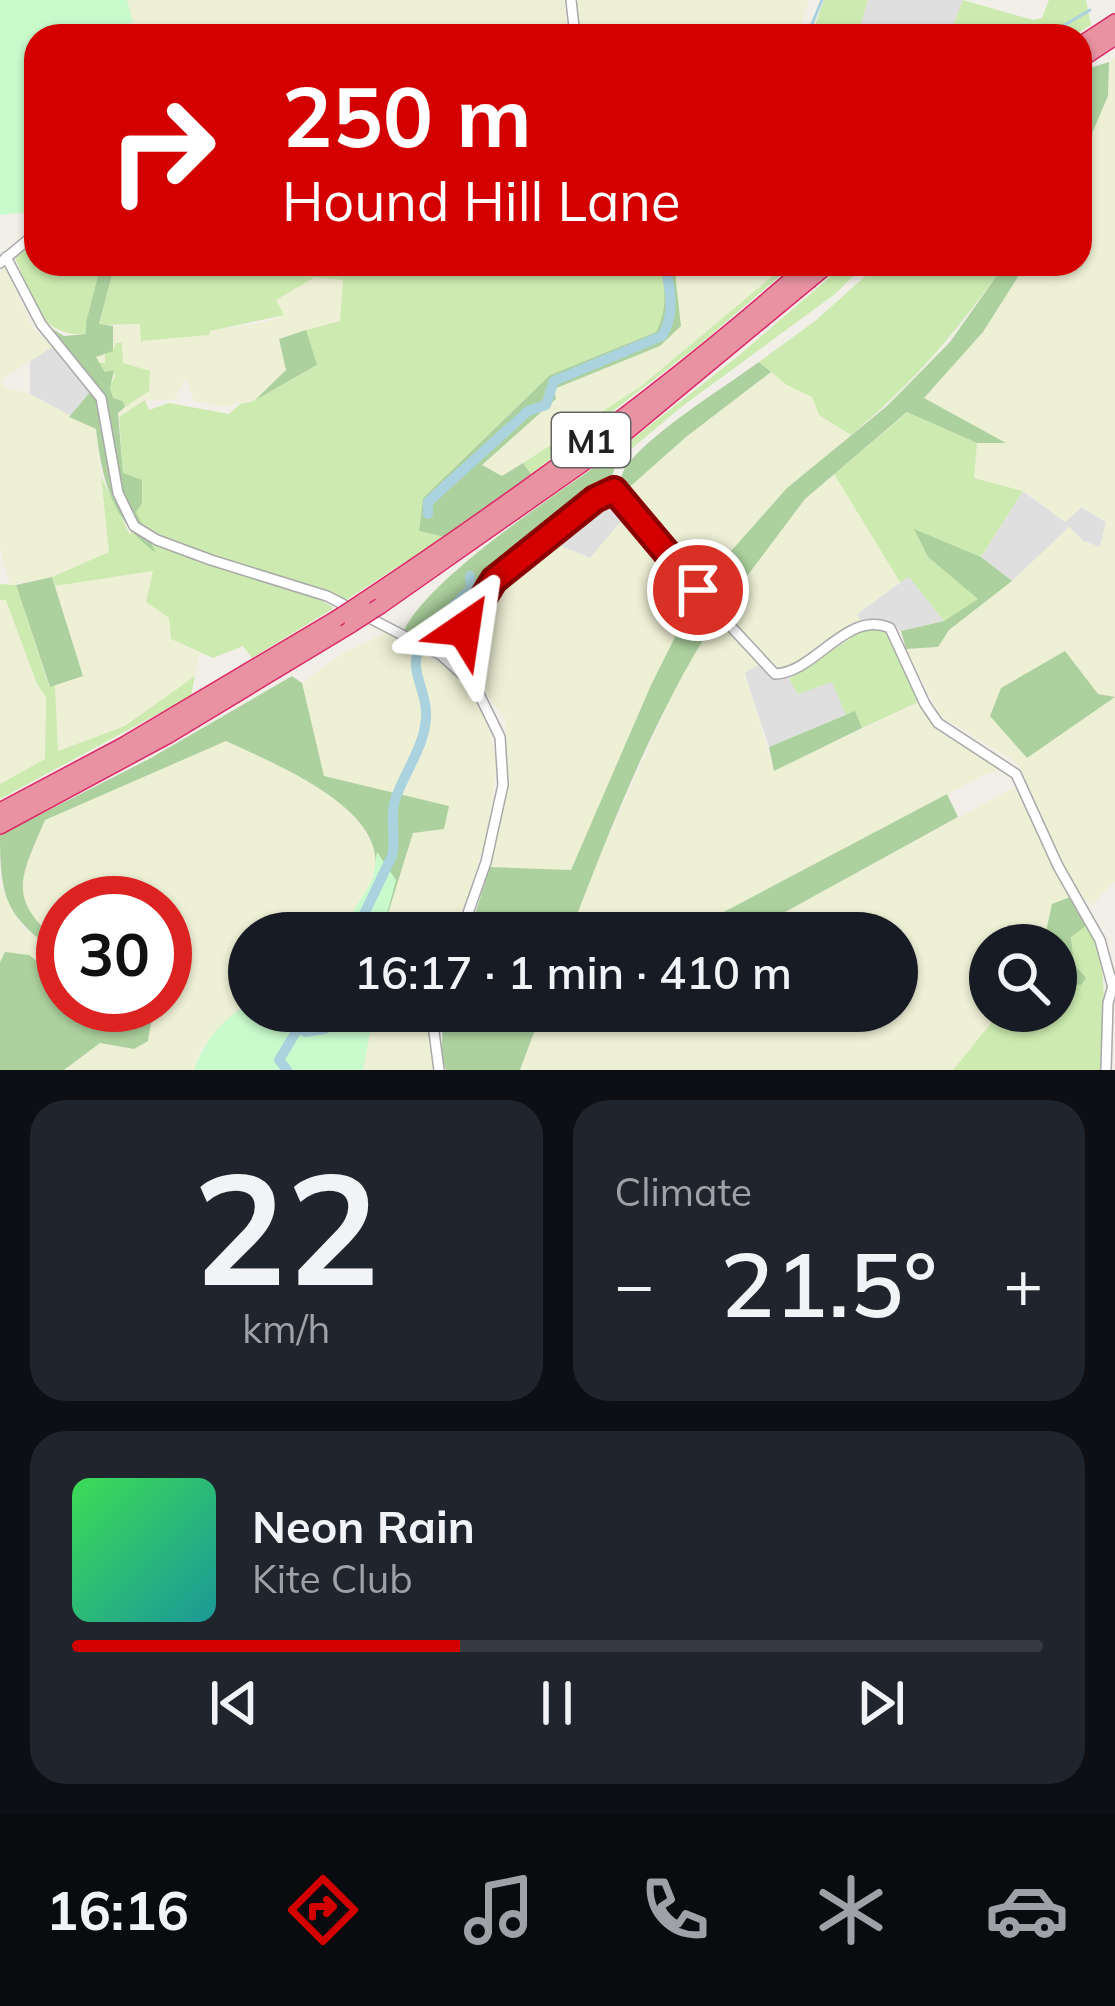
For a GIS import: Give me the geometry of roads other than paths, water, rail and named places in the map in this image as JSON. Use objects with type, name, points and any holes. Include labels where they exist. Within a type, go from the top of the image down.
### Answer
[{"type":"highway","name":"M1","points":[[0,826],[146,748],[344,621],[362,602],[583,447],[794,276]]},
{"type":"highway","name":"M1","points":[[0,811],[344,621],[380,607],[619,438],[815,276]]},
{"type":"street","points":[[3,260],[41,324],[101,398],[118,493],[134,526],[211,560],[327,596],[428,648],[476,686],[500,737],[504,760],[501,803],[468,912]]},
{"type":"street","points":[[451,662],[474,608],[494,580],[610,491],[619,493],[699,592],[775,674],[791,671],[856,628],[883,624],[890,628],[938,723],[1016,775],[1100,940],[1114,981],[1108,1003],[1106,1070]]},
{"type":"street","points":[[434,1032],[439,1070]]},
{"type":"waterway","points":[[812,24],[822,0]]},
{"type":"waterway","points":[[1066,24],[1090,10]]},
{"type":"waterway","points":[[428,514],[428,502],[528,411],[546,405],[554,381],[662,336],[670,310],[667,276]]},
{"type":"waterway","points":[[365,912],[392,856],[395,800],[426,722],[417,655],[433,628],[471,588],[470,576]]},
{"type":"waterway","points":[[287,1070],[279,1060],[296,1032]]}]
